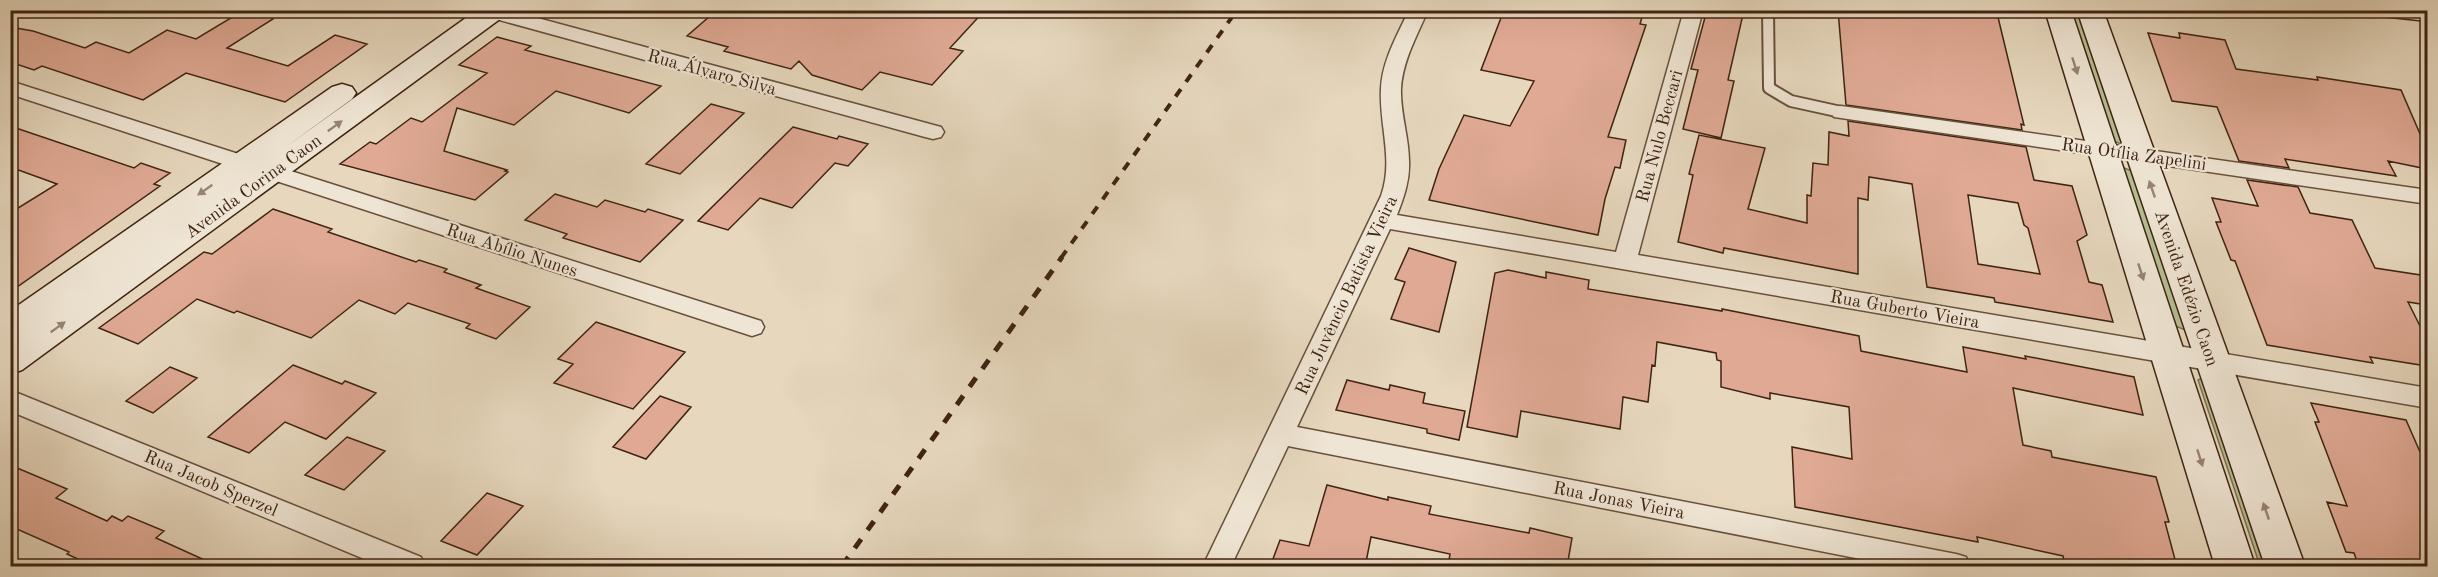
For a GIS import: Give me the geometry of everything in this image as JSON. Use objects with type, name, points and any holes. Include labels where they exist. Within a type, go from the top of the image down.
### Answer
[{"type":"main road","name":"Avenida Corina Caon","points":[[10,328],[459,10]]},
{"type":"main road","name":"Avenida Edézio Caon","points":[[2058,10],[2235,567]]},
{"type":"main road","name":"Avenida Edézio Caon","points":[[2090,10],[2285,567]]},
{"type":"main road","points":[[2390,10],[2427,14]]},
{"type":"main road","name":"Avenida Corina Caon","points":[[10,361],[493,11]]},
{"type":"street","name":"Rua Juvêncio Batista Vieira","points":[[1217,567],[1383,220],[1397,183],[1399,170],[1391,106],[1392,80],[1397,59],[1419,10]]},
{"type":"street","name":"Rua Nulo Beccari","points":[[1625,261],[1694,10]]},
{"type":"street","name":"Rua Álvaro Silva","points":[[493,11],[933,132]]},
{"type":"street","points":[[10,87],[243,163]]},
{"type":"street","name":"Rua Otília Zapelini","points":[[1841,112],[2427,197]]},
{"type":"street","name":"Rua Abílio Nunes","points":[[272,172],[752,327]]},
{"type":"street","name":"Rua Guberto Vieira","points":[[1383,220],[2427,398]]},
{"type":"street","name":"Rua Jacob Sperzel","points":[[10,400],[411,567]]},
{"type":"street","name":"Rua Jonas Vieira","points":[[1281,434],[1956,567]]},
{"type":"lane","points":[[1768,10],[1769,88],[1791,101],[1841,112]]},
{"type":"green space","points":[[2068,11],[2078,11],[2124,142],[2121,144],[2111,140]]},
{"type":"green space","points":[[2124,168],[2135,172],[2188,328],[2185,330],[2173,325],[2121,170]]},
{"type":"green space","points":[[2202,378],[2214,382],[2276,566],[2260,566],[2198,380]]},
{"type":"building","points":[[244,10],[268,10],[273,19],[227,48],[288,66],[335,35],[367,44],[285,102],[186,73],[143,100],[42,66],[34,70],[10,62],[10,27],[33,31],[85,48],[96,42],[129,53],[167,30],[196,39]]},
{"type":"building","points":[[717,10],[985,10],[950,48],[963,51],[932,85],[880,72],[862,90],[812,75],[799,61],[791,69],[724,51],[728,47],[687,36]]},
{"type":"building","points":[[1504,10],[1628,10],[1643,14],[1640,24],[1646,25],[1608,137],[1626,140],[1620,168],[1615,167],[1605,199],[1598,235],[1429,200],[1439,169],[1464,115],[1510,126],[1534,81],[1481,70]]},
{"type":"building","points":[[1707,10],[1744,10],[1728,80],[1734,81],[1721,138],[1683,129],[1698,70],[1691,69]]},
{"type":"building","points":[[1838,10],[1982,10],[1997,13],[2024,125],[2021,124],[2022,130],[1846,105]]},
{"type":"building","points":[[2148,33],[2180,38],[2179,33],[2225,40],[2236,69],[2318,80],[2317,77],[2401,90],[2427,150],[2427,169],[2388,161],[2396,176],[2285,159],[2289,168],[2239,161],[2217,107],[2172,101]]},
{"type":"building","points":[[497,37],[531,46],[525,50],[661,86],[629,113],[556,91],[514,125],[457,108],[444,151],[508,172],[475,200],[340,164],[370,142],[376,144],[411,118],[422,122],[487,73],[459,65]]},
{"type":"building","points":[[711,104],[744,113],[680,174],[646,164]]},
{"type":"building","points":[[1848,121],[2026,147],[2034,180],[2072,186],[2087,235],[2077,241],[2089,282],[2102,285],[2113,322],[1995,302],[1994,298],[1927,287],[1912,184],[1869,177],[1868,200],[1858,198],[1858,274],[1724,248],[1723,253],[1678,242],[1693,175],[1689,174],[1699,135],[1765,148],[1748,209],[1807,223],[1807,195],[1811,196],[1813,163],[1828,165],[1829,132],[1849,136]],"holes":[[[1968,195],[2018,203],[2024,225],[2028,228],[2040,274],[1978,264]]]},
{"type":"building","points":[[10,126],[134,168],[141,163],[170,173],[154,184],[160,186],[10,292],[10,213],[57,184],[10,167]]},
{"type":"building","points":[[793,127],[837,139],[839,136],[868,144],[848,166],[835,163],[792,208],[760,198],[728,230],[698,221]]},
{"type":"building","points":[[2247,180],[2298,187],[2310,213],[2352,220],[2375,268],[2427,276],[2427,305],[2408,302],[2427,340],[2427,366],[2370,357],[2373,363],[2267,345],[2235,261],[2231,260],[2216,222],[2221,222],[2212,198],[2258,206]]},
{"type":"building","points":[[555,194],[597,207],[605,200],[645,212],[648,209],[683,220],[640,262],[563,238],[567,234],[525,220]]},
{"type":"building","points":[[273,209],[332,229],[328,232],[416,262],[419,260],[447,269],[444,272],[481,285],[476,288],[530,307],[496,339],[466,328],[470,324],[408,303],[395,314],[359,300],[311,338],[197,299],[138,344],[99,328],[204,252],[212,254]]},
{"type":"building","points":[[1409,248],[1456,262],[1439,332],[1391,319],[1405,282],[1395,279]]},
{"type":"building","points":[[1508,270],[1546,278],[1546,272],[1589,280],[1588,289],[1722,311],[1722,309],[1859,336],[1861,351],[1967,372],[1963,347],[2026,359],[2025,356],[2134,377],[2143,415],[2013,388],[2023,445],[2051,451],[2052,457],[2156,477],[2169,522],[2165,522],[2177,567],[2077,567],[2076,564],[2064,561],[2063,556],[1977,537],[1978,542],[1795,507],[1792,447],[1852,459],[1849,407],[1770,393],[1770,399],[1721,387],[1721,361],[1717,360],[1716,353],[1657,342],[1648,402],[1623,397],[1620,429],[1521,411],[1517,437],[1467,427],[1495,273]]},
{"type":"building","points":[[596,322],[685,352],[633,409],[554,383],[573,364],[558,359]]},
{"type":"building","points":[[293,365],[342,384],[345,381],[376,393],[326,439],[285,422],[249,453],[208,437]]},
{"type":"building","points":[[170,367],[197,378],[153,413],[126,401]]},
{"type":"building","points":[[1347,380],[1389,390],[1390,385],[1425,393],[1423,403],[1465,411],[1459,440],[1427,433],[1427,429],[1336,410]]},
{"type":"building","points":[[660,396],[691,407],[646,459],[613,447]]},
{"type":"building","points":[[2311,403],[2406,420],[2427,468],[2427,567],[2359,567],[2354,553],[2346,552],[2327,502],[2347,506],[2315,422],[2319,422]]},
{"type":"building","points":[[347,437],[385,451],[344,490],[305,475]]},
{"type":"building","points":[[10,465],[67,489],[56,498],[107,521],[112,516],[122,521],[128,516],[164,531],[156,538],[220,567],[95,567],[67,554],[69,552],[10,526]]},
{"type":"building","points":[[1327,485],[1388,500],[1388,497],[1431,506],[1429,514],[1529,533],[1530,528],[1572,538],[1567,567],[1481,567],[1449,560],[1450,554],[1371,537],[1365,567],[1270,567],[1280,540],[1309,546]]},
{"type":"building","points":[[487,493],[523,506],[477,555],[441,541]]},
{"type":"railway","points":[[1061,258],[1237,10]]},
{"type":"railway","points":[[842,566],[1062,257]]}]
